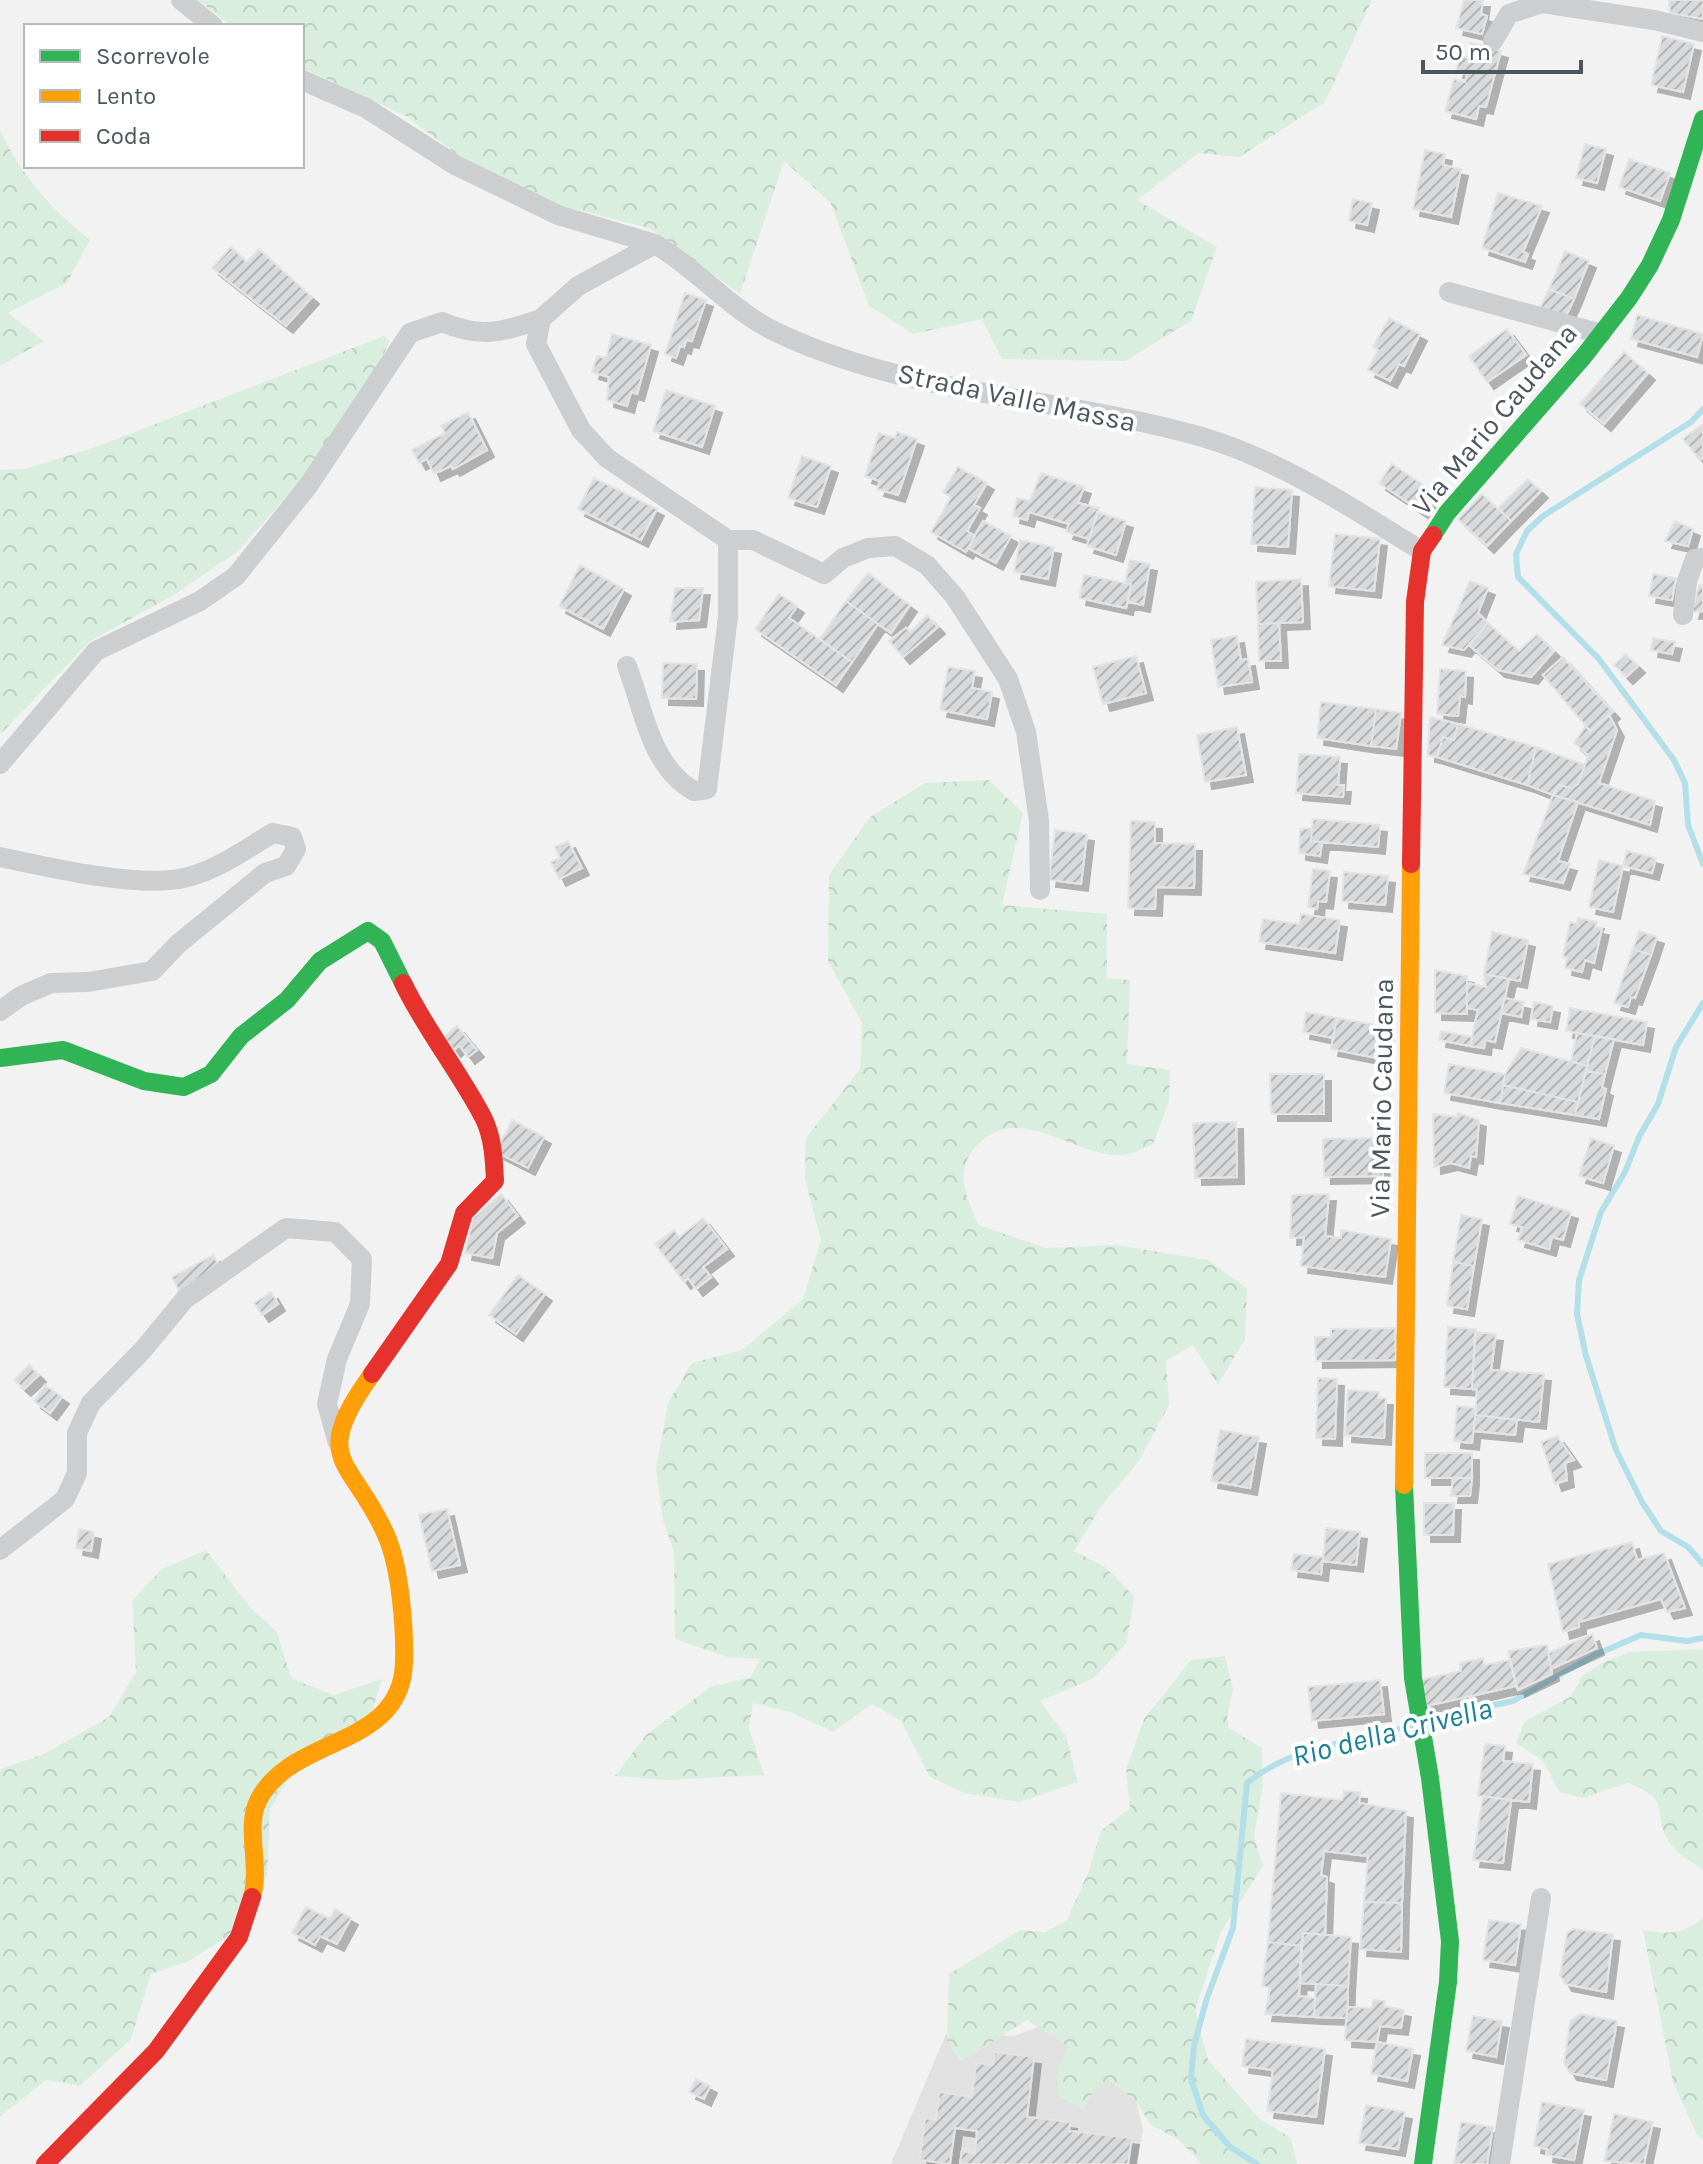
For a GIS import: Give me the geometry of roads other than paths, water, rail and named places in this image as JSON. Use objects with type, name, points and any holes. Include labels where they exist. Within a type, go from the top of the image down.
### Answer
[{"type":"main road","name":"Via Mario Caudana","points":[[1423,2164],[1448,1982],[1450,1941],[1430,1778],[1413,1678],[1402,1450],[1415,602],[1422,551],[1447,513],[1629,298],[1666,232],[1688,173],[1703,119]]},
{"type":"main road","points":[[0,1058],[63,1050],[144,1081],[184,1087],[211,1074],[241,1036],[287,1000],[320,961],[368,931],[382,941],[420,1018],[485,1121],[494,1154],[495,1181],[464,1213],[449,1264],[350,1404],[340,1433],[339,1458],[387,1536],[401,1621],[404,1663],[399,1693],[382,1718],[282,1770],[257,1802],[254,1840],[258,1877],[239,1937],[156,2051],[45,2164]]},
{"type":"street","points":[[181,0],[211,24]]},
{"type":"street","points":[[1493,41],[1509,14],[1542,3],[1654,20],[1703,32]]},
{"type":"street","name":"Strada Valle Massa","points":[[304,81],[366,108],[455,165],[558,215],[655,244],[685,262],[723,297],[776,332],[933,384],[1121,417],[1205,438],[1310,483],[1422,551]]},
{"type":"street","points":[[0,764],[96,651],[200,601],[236,576],[308,486],[410,333],[442,322],[469,333],[503,332],[541,319],[578,286],[655,244]]},
{"type":"street","points":[[1449,292],[1601,334]]},
{"type":"street","points":[[541,319],[536,344],[581,430],[607,458],[728,540],[753,540],[824,574],[843,558],[895,546],[927,565],[955,597],[1008,679],[1026,732],[1039,820],[1040,890]]},
{"type":"street","points":[[627,666],[658,757],[677,782],[694,791],[707,789],[728,617],[728,540]]},
{"type":"street","points":[[1683,615],[1687,581],[1695,559],[1703,558]]},
{"type":"street","points":[[0,857],[144,881],[179,879],[210,868],[273,833],[292,837],[296,849],[286,866],[256,879],[178,944],[152,971],[88,982],[51,983],[21,996],[0,1011]]},
{"type":"street","points":[[0,1550],[65,1499],[77,1473],[77,1433],[91,1403],[142,1351],[185,1299],[286,1228],[335,1232],[362,1259],[360,1304],[337,1359],[327,1404],[339,1447]]},
{"type":"street","points":[[1500,2164],[1541,1898]]},
{"type":"waterway","name":"Rio della Crivella","points":[[1703,409],[1691,422],[1543,516],[1527,531],[1516,554],[1518,577],[1599,659],[1674,760],[1685,783],[1688,825],[1703,864]]},
{"type":"waterway","name":"Rio della Crivella","points":[[1703,1003],[1676,1047],[1658,1104],[1639,1137],[1625,1172],[1601,1212],[1579,1280],[1577,1314],[1586,1356],[1616,1450],[1642,1502],[1661,1531],[1688,1547],[1703,1564]]},
{"type":"waterway","name":"Rio della Crivella","points":[[1430,1719],[1513,1701],[1595,1655],[1641,1635],[1687,1641],[1703,1638]]},
{"type":"waterway","name":"Rio della Crivella","points":[[1257,2164],[1230,2147],[1203,2115],[1191,2079],[1194,2046],[1206,2001],[1233,1928],[1247,1783],[1266,1770],[1305,1752],[1411,1725]]}]
